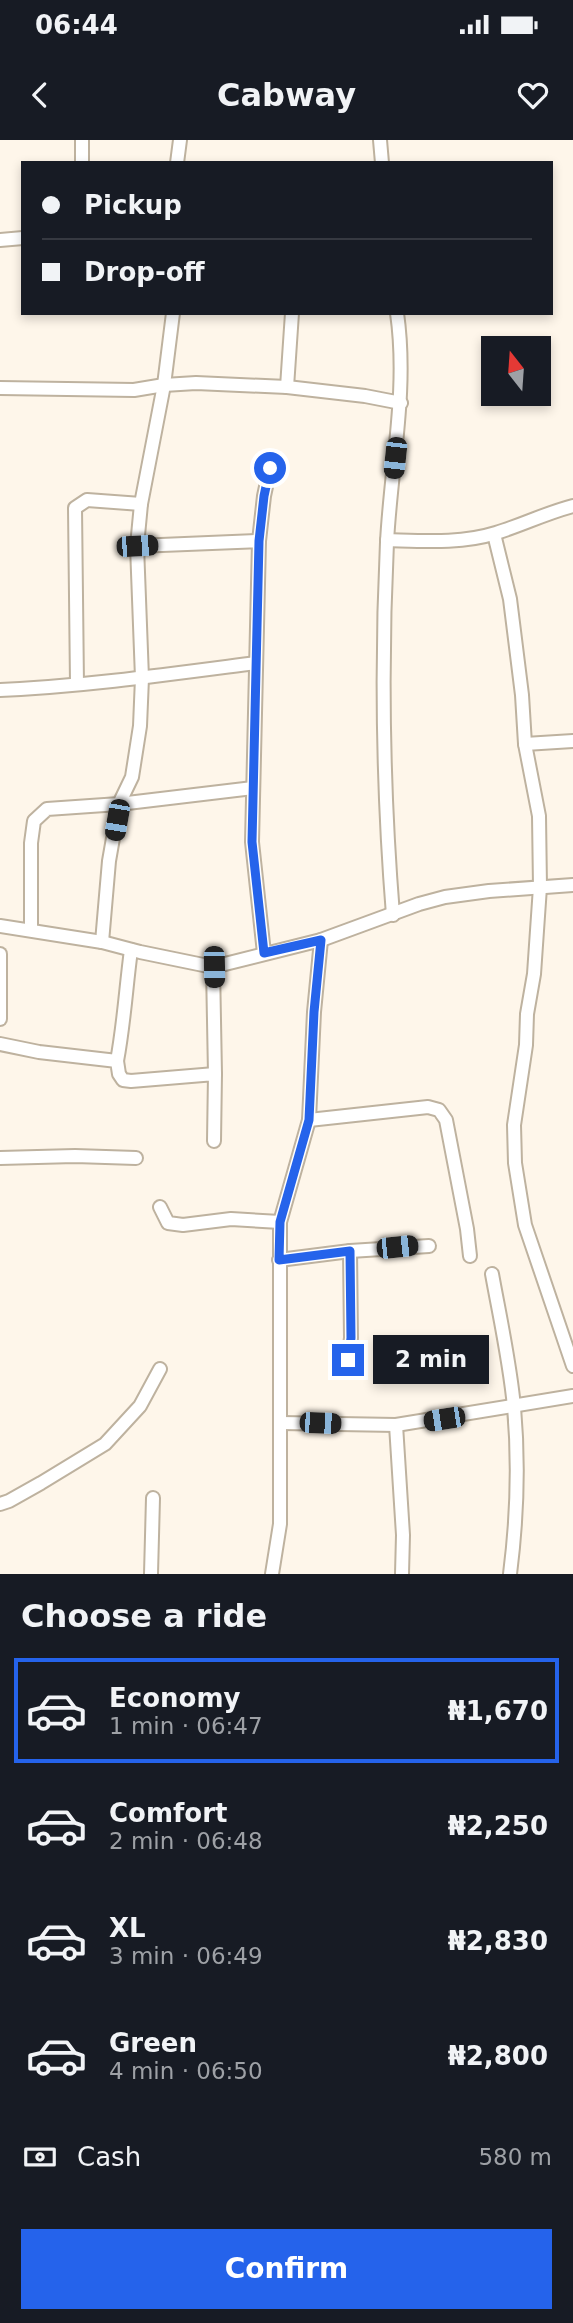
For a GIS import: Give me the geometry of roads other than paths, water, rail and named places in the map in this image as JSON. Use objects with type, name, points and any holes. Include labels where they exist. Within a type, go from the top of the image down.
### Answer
[{"type":"street","points":[[82,140],[82,161]]},
{"type":"street","points":[[177,161],[180,140]]},
{"type":"street","points":[[380,140],[382,161]]},
{"type":"street","points":[[0,240],[21,238]]},
{"type":"street","points":[[102,942],[109,861],[119,804],[132,777],[140,726],[142,678],[137,546],[141,504],[164,385],[173,315]]},
{"type":"street","points":[[287,387],[292,315]]},
{"type":"street","points":[[393,915],[387,835],[383,702],[387,540],[401,403],[397,315]]},
{"type":"street","points":[[0,388],[134,390],[196,383],[287,387],[401,403]]},
{"type":"street","points":[[264,953],[252,842],[259,541],[270,468]]},
{"type":"street","points":[[77,684],[75,508],[87,499],[141,504]]},
{"type":"street","points":[[387,540],[449,541],[494,534],[552,511],[573,506]]},
{"type":"street","points":[[494,534],[510,599],[525,744],[539,816],[540,887],[534,974],[514,1125],[515,1163],[525,1225],[573,1366]]},
{"type":"street","points":[[137,546],[259,541]]},
{"type":"street","points":[[0,690],[142,678],[256,663]]},
{"type":"street","points":[[525,744],[573,741]]},
{"type":"street","points":[[31,930],[34,821],[47,809],[119,804],[253,788]]},
{"type":"street","points":[[0,926],[102,942],[214,967],[321,940],[444,897],[573,886]]},
{"type":"street","points":[[272,1574],[280,1524],[280,1222],[309,1120],[314,1012],[321,940]]},
{"type":"street","points":[[131,950],[124,1024],[117,1061],[123,1080],[215,1074]]},
{"type":"street","points":[[0,954],[0,1019]]},
{"type":"street","points":[[214,967],[214,1141]]},
{"type":"street","points":[[0,1044],[39,1052],[117,1061]]},
{"type":"street","points":[[309,1120],[428,1107],[439,1110],[446,1120],[470,1256]]},
{"type":"street","points":[[0,1158],[136,1158]]},
{"type":"street","points":[[160,1207],[167,1223],[183,1226],[231,1219],[280,1222]]},
{"type":"street","points":[[279,1260],[429,1245]]},
{"type":"street","points":[[348,1360],[351,1338],[350,1251]]},
{"type":"street","points":[[492,1274],[514,1406],[517,1484],[515,1538],[510,1574]]},
{"type":"street","points":[[0,1504],[9,1502],[105,1444],[140,1406],[159,1369]]},
{"type":"street","points":[[281,1423],[397,1425],[573,1396]]},
{"type":"street","points":[[397,1425],[403,1535],[402,1574]]},
{"type":"street","points":[[151,1574],[152,1498]]}]
